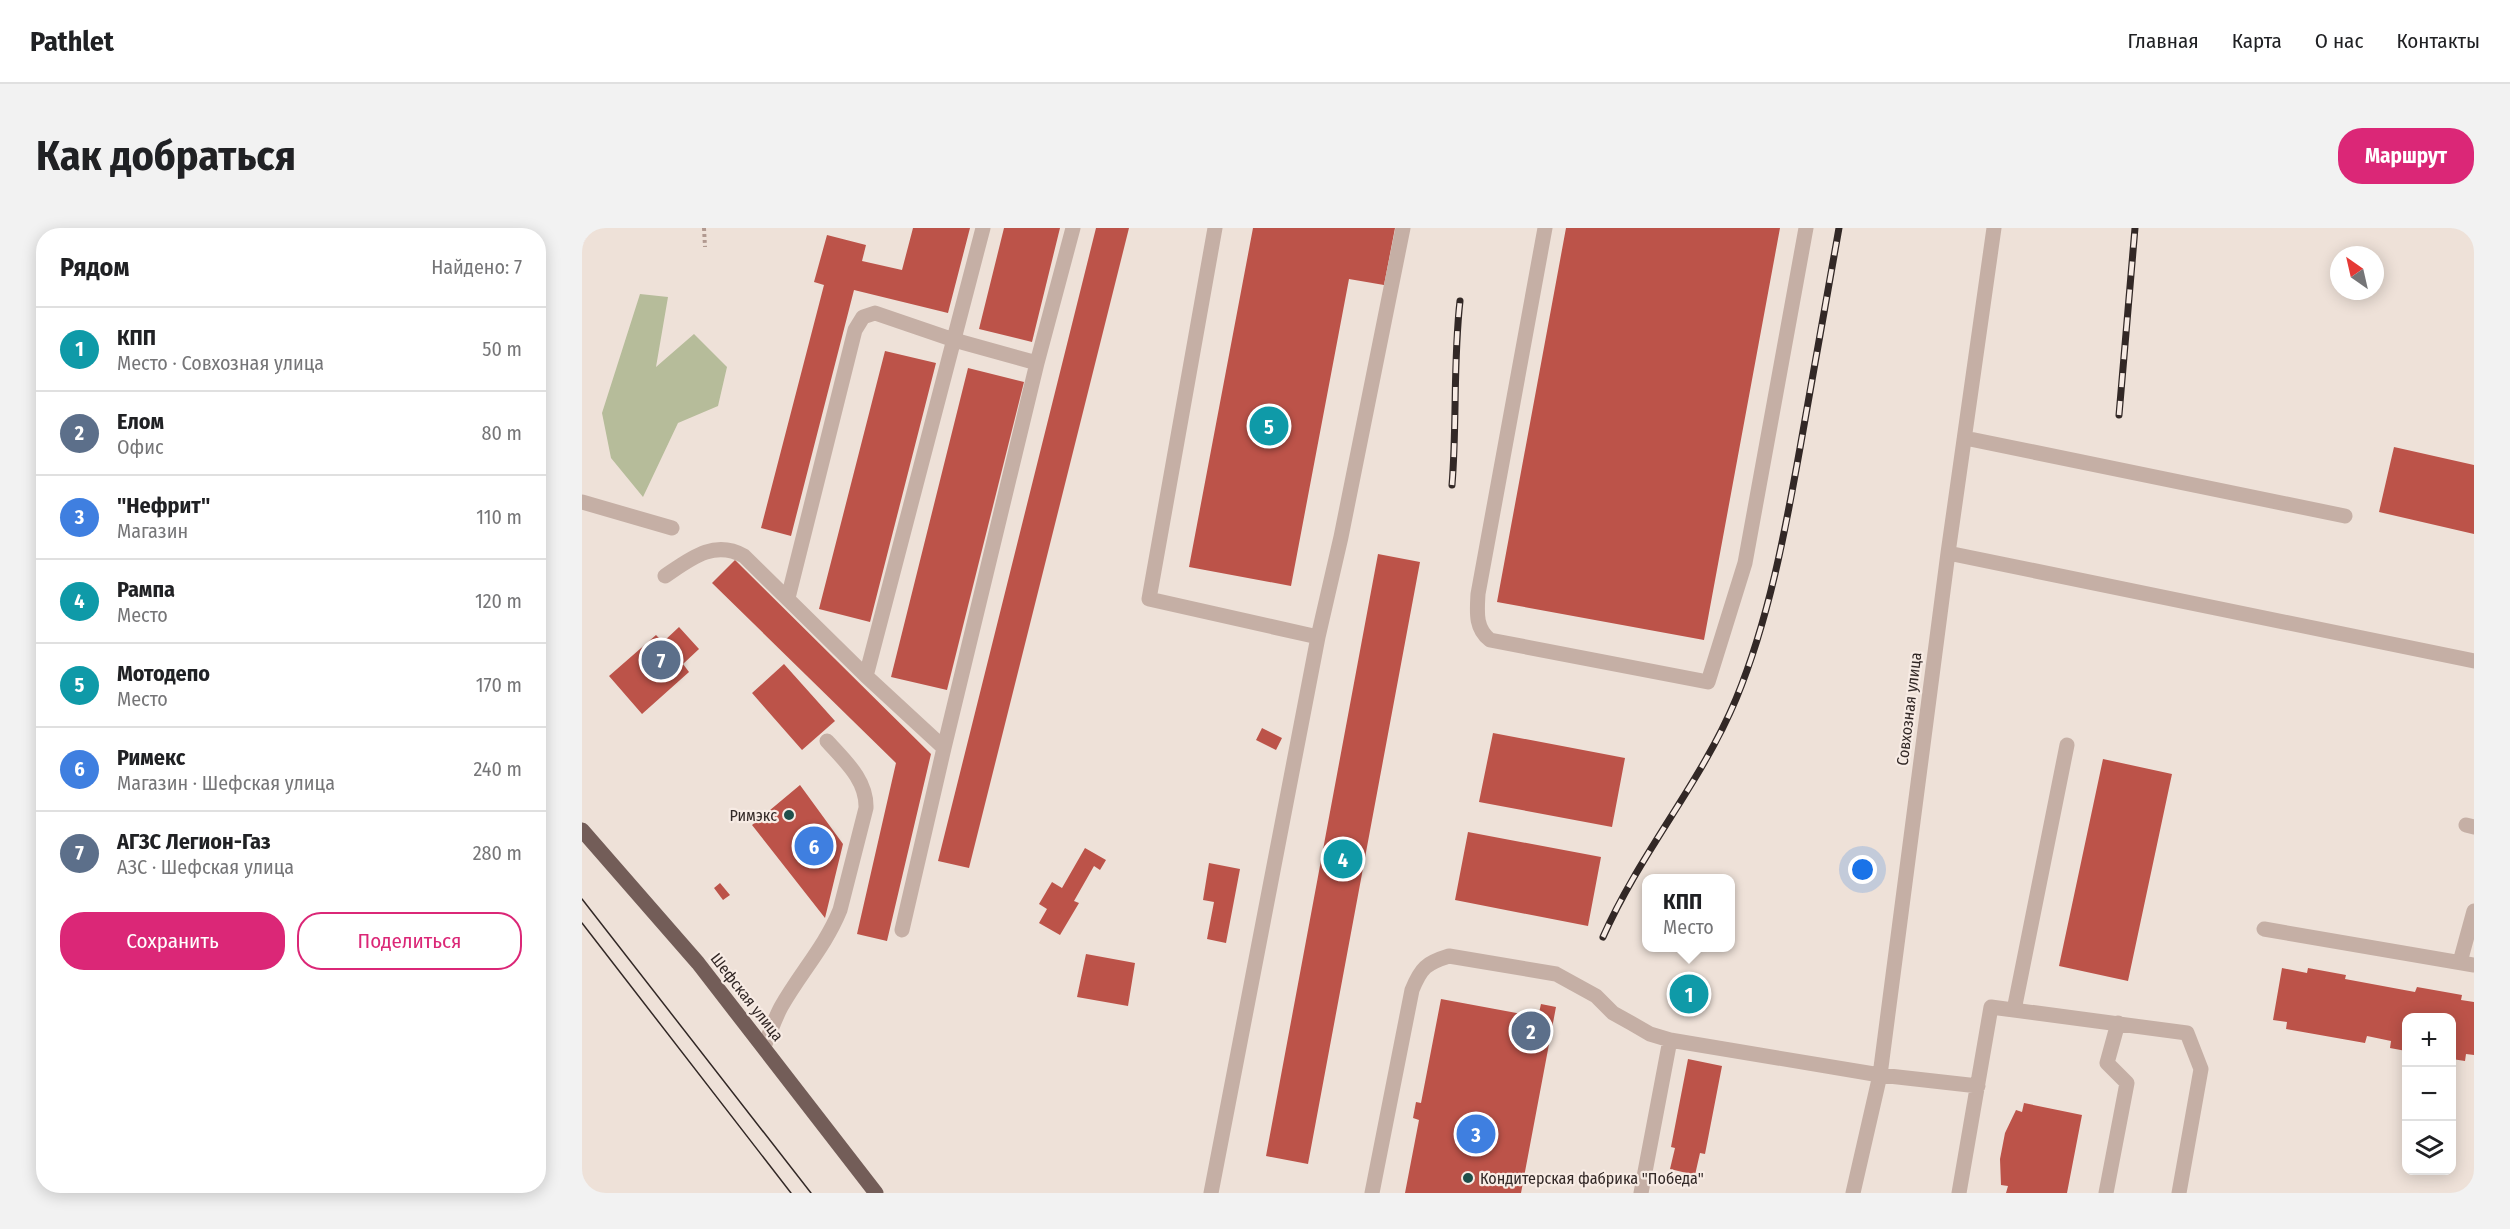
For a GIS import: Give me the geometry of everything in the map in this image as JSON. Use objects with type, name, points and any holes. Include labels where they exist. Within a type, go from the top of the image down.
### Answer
[{"type":"main road","name":"Шефская улица","points":[[582,830],[691,955],[876,1193]]},
{"type":"street","points":[[866,676],[983,228]]},
{"type":"street","points":[[902,930],[1037,363],[1073,228]]},
{"type":"street","points":[[1215,228],[1149,599],[1317,637]]},
{"type":"street","points":[[1212,1193],[1317,637],[1341,537],[1403,228]]},
{"type":"street","points":[[1545,228],[1478,594],[1477,617],[1481,633],[1490,640],[1708,682],[1745,563],[1806,228]]},
{"type":"street","name":"Совхозная улица","points":[[1853,1193],[1880,1075],[1948,553],[1994,228]]},
{"type":"street","points":[[788,598],[859,320],[868,314],[881,315],[954,340],[1037,363]]},
{"type":"street","points":[[1965,438],[2345,516]]},
{"type":"street","points":[[582,502],[672,528]]},
{"type":"street","points":[[665,576],[689,559],[717,549],[727,548],[744,556],[866,676],[944,748]]},
{"type":"street","points":[[1948,553],[2474,661]]},
{"type":"street","points":[[764,1046],[781,1007],[816,957],[834,925],[840,910],[866,808],[863,787],[827,741]]},
{"type":"street","points":[[2014,1010],[2067,745]]},
{"type":"street","points":[[2264,929],[2467,964],[2474,911]]},
{"type":"street","points":[[1372,1193],[1412,990],[1420,970],[1434,960],[1449,956],[1467,957],[1556,974],[1596,996],[1613,1013],[1650,1034],[1670,1040],[1880,1075],[1978,1086]]},
{"type":"street","points":[[1959,1193],[1991,1007],[2187,1033],[2201,1069],[2179,1193]]},
{"type":"street","points":[[2106,1193],[2127,1083],[2107,1063],[2118,1023]]},
{"type":"street","points":[[1641,1193],[1670,1040]]},
{"type":"path","points":[[704,228],[705,248]]},
{"type":"green space","points":[[640,294],[668,297],[656,367],[694,334],[727,367],[718,406],[678,423],[643,497],[611,458],[602,413]]},
{"type":"building","points":[[582,228],[591,228],[582,245]]},
{"type":"building","points":[[913,228],[970,228],[948,313],[854,290],[791,536],[761,528],[824,285],[814,282],[827,235],[866,245],[862,261],[902,270]]},
{"type":"building","points":[[1004,228],[1060,228],[1032,342],[979,329]]},
{"type":"building","points":[[1096,228],[1129,228],[969,868],[938,861]]},
{"type":"building","points":[[1253,228],[1395,228],[1384,285],[1349,279],[1291,586],[1189,567]]},
{"type":"building","points":[[1566,228],[1780,228],[1704,640],[1497,602]]},
{"type":"building","points":[[885,351],[936,363],[870,622],[819,609]]},
{"type":"building","points":[[968,368],[1024,382],[947,690],[891,677]]},
{"type":"building","points":[[2394,447],[2474,465],[2474,534],[2379,512]]},
{"type":"building","points":[[1378,554],[1420,562],[1308,1164],[1266,1156]]},
{"type":"building","points":[[735,560],[931,754],[887,941],[857,934],[896,763],[712,583]]},
{"type":"building","points":[[679,627],[699,649],[683,664],[689,672],[642,714],[609,676],[656,635],[663,642]]},
{"type":"building","points":[[784,664],[835,721],[802,750],[752,693]]},
{"type":"building","points":[[1262,728],[1282,738],[1276,750],[1256,740]]},
{"type":"building","points":[[1493,733],[1625,758],[1612,827],[1479,802]]},
{"type":"building","points":[[2103,759],[2172,774],[2128,981],[2059,966]]},
{"type":"building","points":[[800,785],[843,844],[825,918],[752,825]]},
{"type":"building","points":[[1468,832],[1601,857],[1588,926],[1455,900]]},
{"type":"building","points":[[1085,848],[1106,860],[1100,870],[1094,866],[1074,901],[1079,903],[1060,935],[1039,923],[1047,909],[1039,904],[1052,882],[1062,888]]},
{"type":"building","points":[[1209,863],[1240,869],[1226,943],[1207,939],[1214,902],[1203,900]]},
{"type":"building","points":[[720,883],[730,895],[723,900],[714,888]]},
{"type":"building","points":[[1086,954],[1135,963],[1128,1006],[1077,997]]},
{"type":"building","points":[[2282,968],[2307,973],[2308,968],[2346,975],[2345,979],[2415,992],[2417,987],[2462,995],[2461,1000],[2474,1002],[2474,1055],[2466,1054],[2465,1061],[2456,1060],[2456,1013],[2402,1013],[2402,1050],[2390,1048],[2391,1041],[2367,1036],[2365,1043],[2286,1029],[2287,1022],[2273,1020]]},
{"type":"building","points":[[1677,976],[1708,983],[1702,1011],[1670,1005]]},
{"type":"building","points":[[1441,999],[1538,1017],[1541,1004],[1556,1007],[1521,1193],[1405,1193],[1419,1120],[1413,1118],[1416,1102],[1421,1103]]},
{"type":"building","points":[[1688,1059],[1722,1066],[1705,1154],[1700,1153],[1695,1175],[1670,1169],[1675,1148],[1671,1147]]},
{"type":"building","points":[[2024,1103],[2082,1115],[2067,1193],[2006,1193],[2008,1186],[2001,1185],[2000,1159],[2005,1133],[2016,1110],[2022,1112]]},
{"type":"tram line","points":[[582,899],[811,1193]]},
{"type":"tram line","points":[[582,923],[791,1193]]},
{"type":"railway","points":[[1603,937],[1634,876],[1706,760],[1722,730],[1748,669],[1767,607],[1782,543],[1839,228]]},
{"type":"railway","points":[[2119,415],[2135,228]]},
{"type":"railway","points":[[1452,485],[1456,347],[1460,301]]},
{"type":"place","name":"Мотодепо","points":[[1269,426]]},
{"type":"place","name":"АГЗС Легион-Газ","points":[[661,660]]},
{"type":"place","name":"Римэкс","points":[[789,815]]},
{"type":"place","name":"Римекс","points":[[814,846]]},
{"type":"place","name":"Рампа","points":[[1343,859]]},
{"type":"place","name":"КПП","points":[[1689,994]]},
{"type":"place","name":"Елом","points":[[1531,1031]]},
{"type":"place","name":"\"Нефрит\"","points":[[1476,1134]]},
{"type":"place","name":"Кондитерская фабрика \"Победа\"","points":[[1468,1178]]}]
